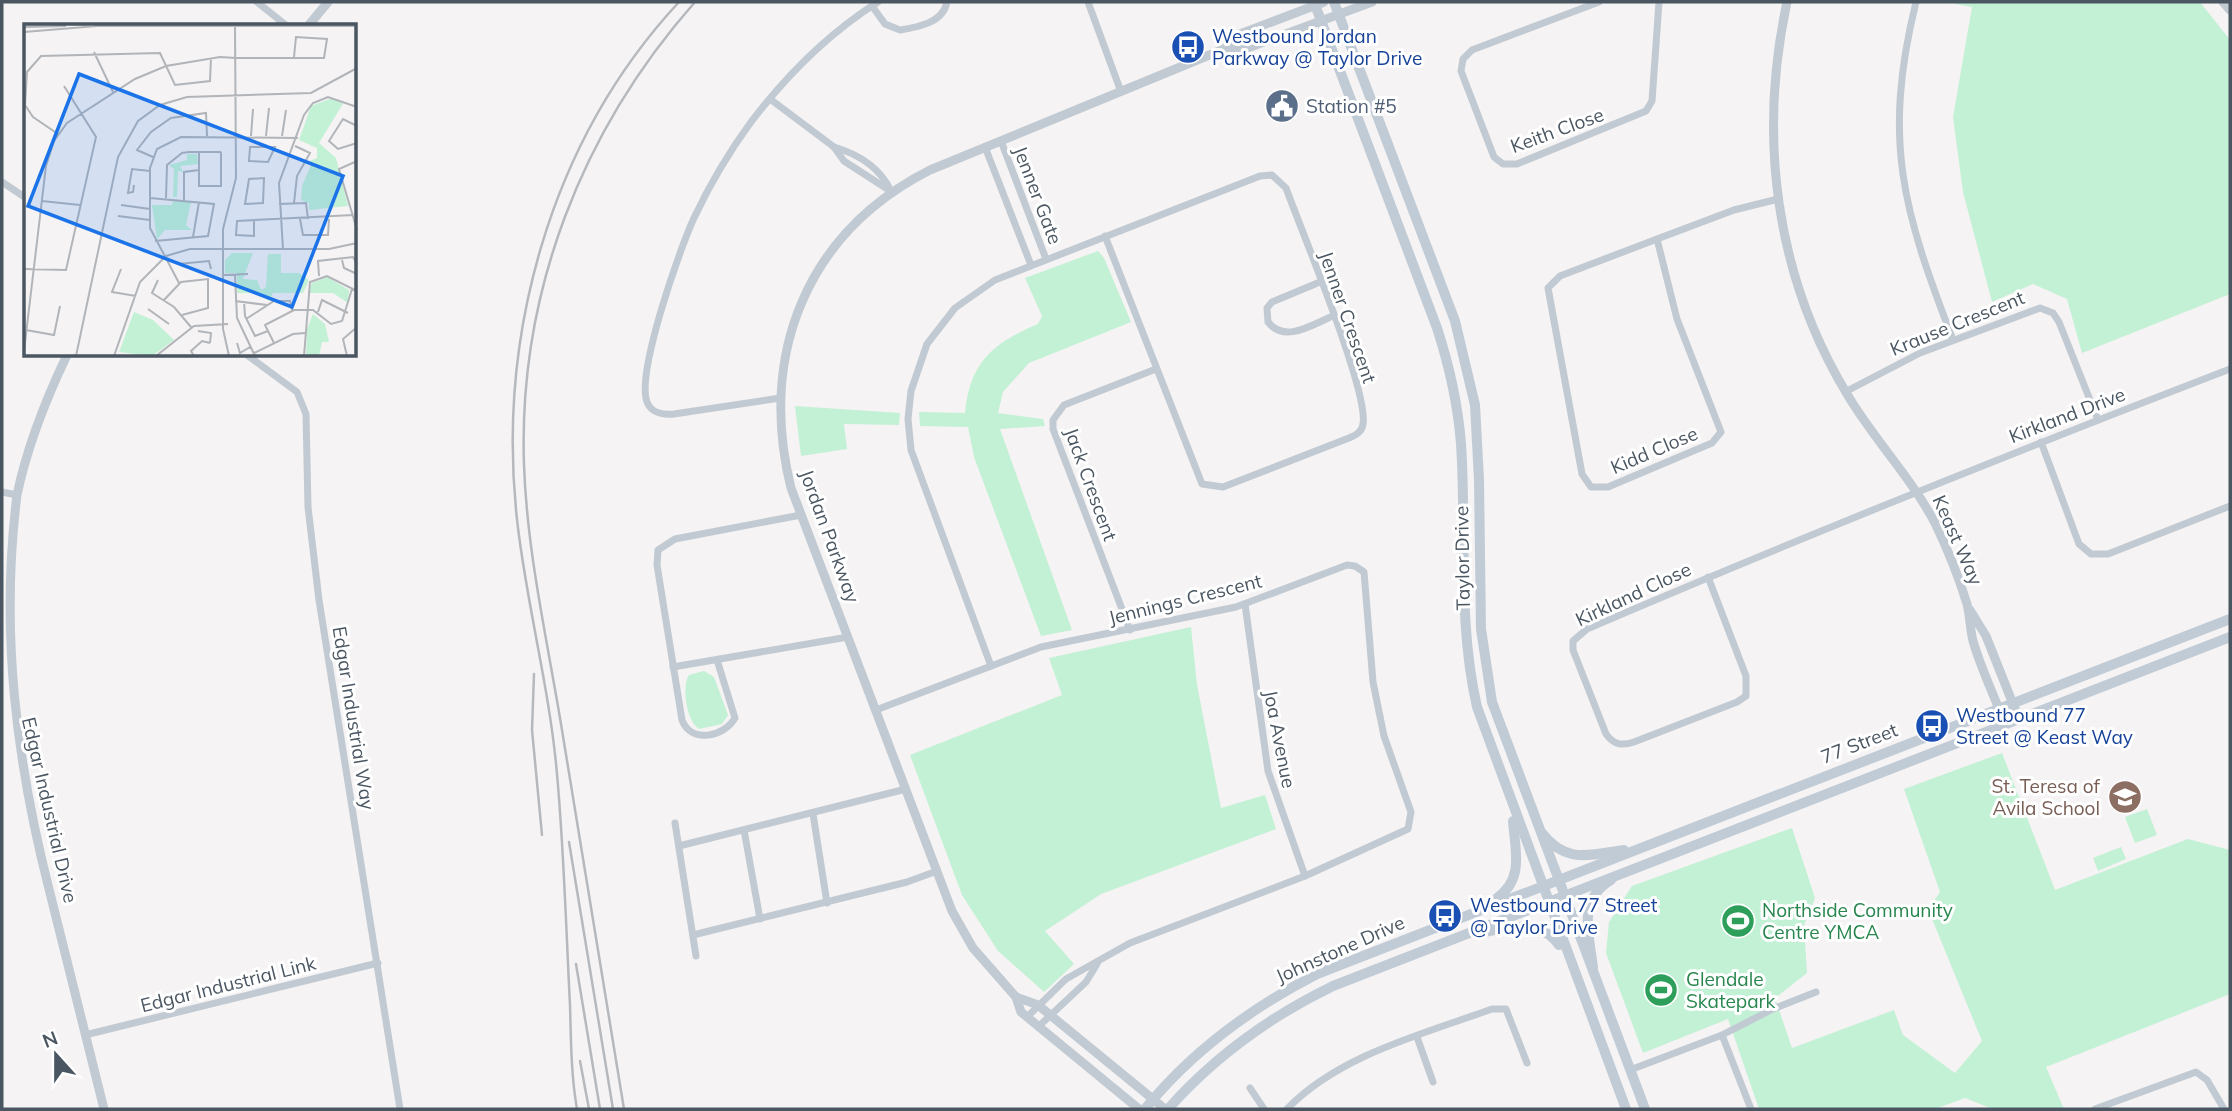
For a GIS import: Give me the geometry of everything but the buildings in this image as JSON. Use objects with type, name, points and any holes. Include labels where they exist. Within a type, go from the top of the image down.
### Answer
[{"type":"main road","name":"Taylor Drive","points":[[1334,2],[1455,321],[1466,359],[1477,429],[1480,629],[1485,666],[1502,735],[1645,1109]]},
{"type":"main road","name":"Taylor Drive","points":[[1318,3],[1321,21],[1445,353],[1461,443],[1465,647],[1477,707],[1540,886],[1626,1109]]},
{"type":"main road","name":"77 Street","points":[[1540,886],[2230,619]]},
{"type":"main road","name":"77 Street","points":[[1546,901],[2230,637]]},
{"type":"main road","points":[[1485,908],[1502,895],[1514,880],[1516,856],[1512,806]]},
{"type":"main road","points":[[1535,824],[1551,845],[1566,854],[1597,854],[1645,846]]},
{"type":"main road","points":[[1596,985],[1587,920],[1588,905],[1597,891],[1630,869]]},
{"type":"main road","name":"Johnstone Drive","points":[[1145,1109],[1220,1035],[1285,991],[1346,961],[1540,886]]},
{"type":"main road","name":"Johnstone Drive","points":[[1166,1109],[1231,1048],[1294,1005],[1351,979],[1546,901]]},
{"type":"main road","points":[[1452,939],[1504,928],[1538,928],[1553,937],[1567,957]]},
{"type":"street","points":[[257,2],[284,24]]},
{"type":"street","points":[[310,24],[328,2]]},
{"type":"street","points":[[780,398],[667,415],[650,408],[646,394],[657,325],[682,244],[719,172],[770,99],[805,61],[875,4],[885,24],[900,30],[934,20],[941,15],[947,2]]},
{"type":"street","points":[[1088,2],[1120,89]]},
{"type":"street","name":"Jordan Parkway","points":[[1224,49],[1245,50],[1372,2]]},
{"type":"street","name":"Keith Close","points":[[1599,2],[1472,50],[1463,59],[1461,71],[1494,157],[1499,162],[1517,164],[1646,111],[1652,101],[1659,2]]},
{"type":"street","name":"Keast Way","points":[[1787,2],[1773,90],[1777,199],[1799,290],[1815,331],[1845,392],[1915,491],[1942,538],[1967,605],[1973,641],[2006,725]]},
{"type":"street","points":[[1916,2],[1900,86],[1900,159],[1914,234],[1953,340]]},
{"type":"street","points":[[2223,2],[2230,10]]},
{"type":"street","name":"Jordan Parkway","points":[[1139,1109],[1021,1012],[1016,997],[973,948],[952,911],[801,515],[783,455],[780,398],[792,329],[810,281],[824,258],[852,226],[892,192],[930,170],[1120,89],[1224,49],[1240,34],[1318,3]]},
{"type":"street","points":[[770,99],[834,147],[844,161],[892,192]]},
{"type":"street","name":"Jenner Gate","points":[[1001,141],[1046,259]]},
{"type":"street","points":[[834,147],[853,152],[877,170],[892,192]]},
{"type":"street","name":"Jenner Gate","points":[[985,147],[1031,265]]},
{"type":"street","name":"Jenner Crescent","points":[[991,666],[917,471],[910,441],[909,404],[921,356],[945,319],[985,285],[1105,236],[1260,177],[1272,175],[1286,188],[1354,373],[1363,418],[1362,428],[1349,438],[1223,487],[1202,484],[1105,236]]},
{"type":"street","points":[[2,182],[24,197]]},
{"type":"street","name":"Kidd Close","points":[[1657,239],[1677,319],[1721,432],[1712,443],[1608,487],[1591,487],[1582,474],[1548,288],[1560,276],[1657,239],[1734,210],[1777,199]]},
{"type":"street","points":[[1320,282],[1272,302],[1267,308],[1268,322],[1279,332],[1290,333],[1333,316]]},
{"type":"street","name":"Krause Crescent","points":[[1845,392],[1896,364],[2034,308],[2049,310],[2059,322],[2098,420]]},
{"type":"street","name":"Edgar Industrial Drive","points":[[66,357],[50,392],[17,495],[7,565],[4,622],[11,723],[19,770],[104,1109]]},
{"type":"street","name":"Edgar Industrial Way","points":[[250,357],[297,392],[306,414],[308,507],[319,600],[400,1109]]},
{"type":"street","name":"Jack Crescent","points":[[1130,629],[1053,429],[1052,420],[1065,405],[1156,369]]},
{"type":"street","name":"Kirkland Drive","points":[[1915,491],[2230,369]]},
{"type":"street","points":[[2040,442],[2079,544],[2091,554],[2108,554],[2230,506]]},
{"type":"street","name":"Kirkland Close","points":[[1708,577],[1746,676],[1746,696],[1737,702],[1634,742],[1624,745],[1615,742],[1606,734],[1575,656],[1575,638],[1587,628],[1708,577],[1915,491]]},
{"type":"street","points":[[2,492],[17,495]]},
{"type":"street","points":[[717,660],[735,718],[725,730],[704,736],[691,733],[683,724],[673,667],[657,565],[661,546],[675,539],[801,515]]},
{"type":"street","name":"Jennings Crescent","points":[[876,710],[1049,645],[1245,604],[1347,565],[1360,568],[1366,577],[1368,648],[1379,715],[1412,821],[1408,830],[1305,876],[1130,943],[1097,964],[1066,979],[1027,1017]]},
{"type":"street","name":"Joa Avenue","points":[[1245,604],[1268,771],[1305,876]]},
{"type":"street","name":"Keast Way","points":[[1967,605],[1986,636],[2019,719]]},
{"type":"street","points":[[673,667],[848,636]]},
{"type":"street","points":[[679,846],[906,789]]},
{"type":"street","points":[[813,814],[827,903]]},
{"type":"street","points":[[675,823],[696,957]]},
{"type":"street","points":[[744,830],[760,919]]},
{"type":"street","points":[[693,935],[907,883],[937,871]]},
{"type":"street","name":"Edgar Industrial Link","points":[[86,1035],[378,963]]},
{"type":"street","name":"Jennings Crescent","points":[[1038,1027],[1086,982],[1097,964]]},
{"type":"street","points":[[1630,1070],[1722,1035],[1773,1009],[1816,992]]},
{"type":"street","name":"Jordan Parkway","points":[[1016,997],[1038,1005],[1166,1109]]},
{"type":"street","points":[[1287,1109],[1315,1086],[1358,1060],[1492,1009],[1506,1009],[1527,1063]]},
{"type":"street","points":[[1722,1035],[1751,1109]]},
{"type":"street","points":[[1417,1037],[1433,1082]]},
{"type":"street","points":[[2095,1109],[2196,1072],[2207,1080],[2224,1109]]},
{"type":"street","points":[[1250,1088],[1264,1109]]},
{"type":"green space","points":[[1945,2],[2200,2],[2230,40],[2230,294],[2082,353],[2067,299],[2033,284],[1992,302],[1963,192],[1953,117],[1972,7]]},
{"type":"green space","points":[[1098,251],[1104,258],[1131,322],[1029,363],[1003,392],[998,413],[1043,419],[1045,426],[1000,429],[1072,630],[1041,636],[974,457],[968,427],[920,426],[919,412],[965,413],[972,380],[978,367],[996,347],[1038,324],[1042,316],[1025,278]]},
{"type":"green space","points":[[795,406],[900,413],[899,425],[844,424],[847,449],[801,456]]},
{"type":"green space","points":[[1191,627],[1197,685],[1221,808],[1265,795],[1276,829],[1101,894],[1045,931],[1074,964],[1044,992],[998,951],[962,895],[910,755],[1062,695],[1049,658]]},
{"type":"green space","points":[[704,671],[714,677],[728,715],[722,724],[699,729],[688,712],[685,696],[689,675]]},
{"type":"green space","points":[[2002,753],[2055,890],[2188,839],[2230,850],[2230,994],[2046,1067],[2064,1109],[1993,1109],[1965,1098],[1935,1109],[1759,1109],[1728,1019],[1643,1053],[1606,953],[1609,922],[1632,886],[1792,828],[1815,898],[1804,925],[1807,973],[1775,998],[1792,1048],[1894,1010],[1903,1035],[1955,1073],[1982,1041],[1928,909],[1940,892],[1904,789]]},
{"type":"green space","points":[[2147,809],[2157,835],[2135,843],[2125,817]]},
{"type":"green space","points":[[2121,847],[2126,859],[2098,871],[2093,858]]},
{"type":"railway","points":[[577,1109],[554,743],[518,528],[513,457],[515,386],[525,316],[541,247],[565,180],[596,117],[634,57],[679,2]]},
{"type":"railway","points":[[624,1109],[533,563],[524,465],[525,401],[532,338],[546,277],[565,217],[590,159],[620,104],[655,52],[695,2]]},
{"type":"railway","points":[[534,674],[532,730],[542,835]]},
{"type":"railway","points":[[569,842],[613,1109]]},
{"type":"railway","points":[[576,964],[600,1109]]},
{"type":"railway","points":[[580,1061],[589,1109]]},
{"type":"place","name":"Westbound Jordan Parkway @ Taylor Drive","points":[[1188,47]]},
{"type":"place","name":"Station #5","points":[[1282,106]]},
{"type":"place","name":"Westbound 77 Street @ Keast Way","points":[[1932,726]]},
{"type":"place","name":"St. Teresa of Avila School","points":[[2125,797]]},
{"type":"place","name":"Westbound 77 Street @ Taylor Drive","points":[[1445,916]]},
{"type":"place","name":"Northside Community Centre YMCA","points":[[1738,921]]},
{"type":"place","name":"Glendale Skatepark","points":[[1661,990]]}]
